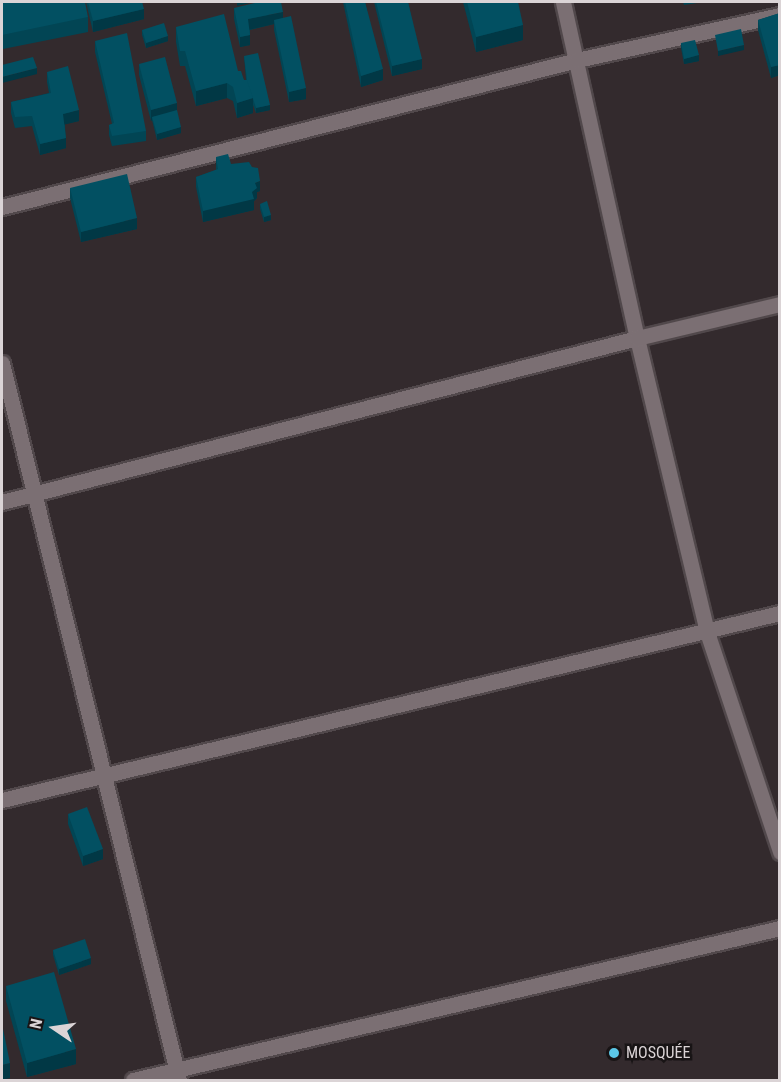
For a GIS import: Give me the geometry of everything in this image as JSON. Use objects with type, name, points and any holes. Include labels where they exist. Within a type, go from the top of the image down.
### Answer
[{"type":"street","points":[[562,2],[637,338],[707,632],[780,852]]},
{"type":"street","points":[[2,207],[576,60],[780,15]]},
{"type":"street","points":[[2,502],[637,338],[780,304]]},
{"type":"street","points":[[2,363],[178,1075]]},
{"type":"street","points":[[2,800],[780,613]]},
{"type":"street","points":[[133,1080],[178,1075],[780,928]]},
{"type":"building","points":[[2,2],[85,2],[88,17],[2,35]]},
{"type":"building","points":[[88,2],[142,2],[144,9],[93,21]]},
{"type":"building","points":[[259,2],[281,2],[283,12],[248,19],[250,35],[240,37],[234,8]]},
{"type":"building","points":[[345,2],[365,2],[383,69],[361,76]]},
{"type":"building","points":[[376,2],[408,2],[422,59],[392,66]]},
{"type":"building","points":[[467,2],[518,2],[523,25],[476,37]]},
{"type":"building","points":[[780,13],[780,65],[771,67],[758,20]]},
{"type":"building","points":[[224,14],[238,71],[241,71],[244,80],[248,80],[253,98],[237,103],[233,87],[227,83],[196,91],[185,51],[180,51],[176,27]]},
{"type":"building","points":[[291,16],[306,88],[289,92],[274,20]]},
{"type":"building","points":[[164,23],[168,36],[146,43],[142,30]]},
{"type":"building","points":[[741,29],[744,45],[718,51],[715,35]]},
{"type":"building","points":[[127,33],[146,131],[112,136],[109,125],[114,123],[95,41]]},
{"type":"building","points":[[695,40],[699,55],[684,59],[681,43]]},
{"type":"building","points":[[258,53],[270,105],[256,108],[247,80],[244,56]]},
{"type":"building","points":[[33,57],[37,68],[2,77],[2,65]]},
{"type":"building","points":[[165,57],[177,103],[151,110],[139,64]]},
{"type":"building","points":[[68,66],[79,110],[63,114],[66,138],[40,144],[32,116],[15,117],[11,102],[51,93],[47,72]]},
{"type":"building","points":[[177,110],[181,127],[157,134],[152,117]]},
{"type":"building","points":[[228,154],[231,164],[249,162],[252,167],[258,168],[260,181],[255,183],[257,188],[252,192],[254,199],[203,211],[196,177],[218,169],[216,157]]},
{"type":"building","points":[[127,174],[137,218],[81,232],[70,188]]},
{"type":"building","points":[[267,201],[271,215],[264,217],[260,204]]},
{"type":"building","points":[[87,807],[103,849],[83,856],[68,814]]},
{"type":"building","points":[[85,939],[91,958],[59,969],[53,950]]},
{"type":"building","points":[[54,972],[76,1049],[27,1063],[6,986]]},
{"type":"building","points":[[2,1024],[10,1063],[2,1065]]},
{"type":"place","name":"MOSQUÉE","points":[[614,1053]]}]
